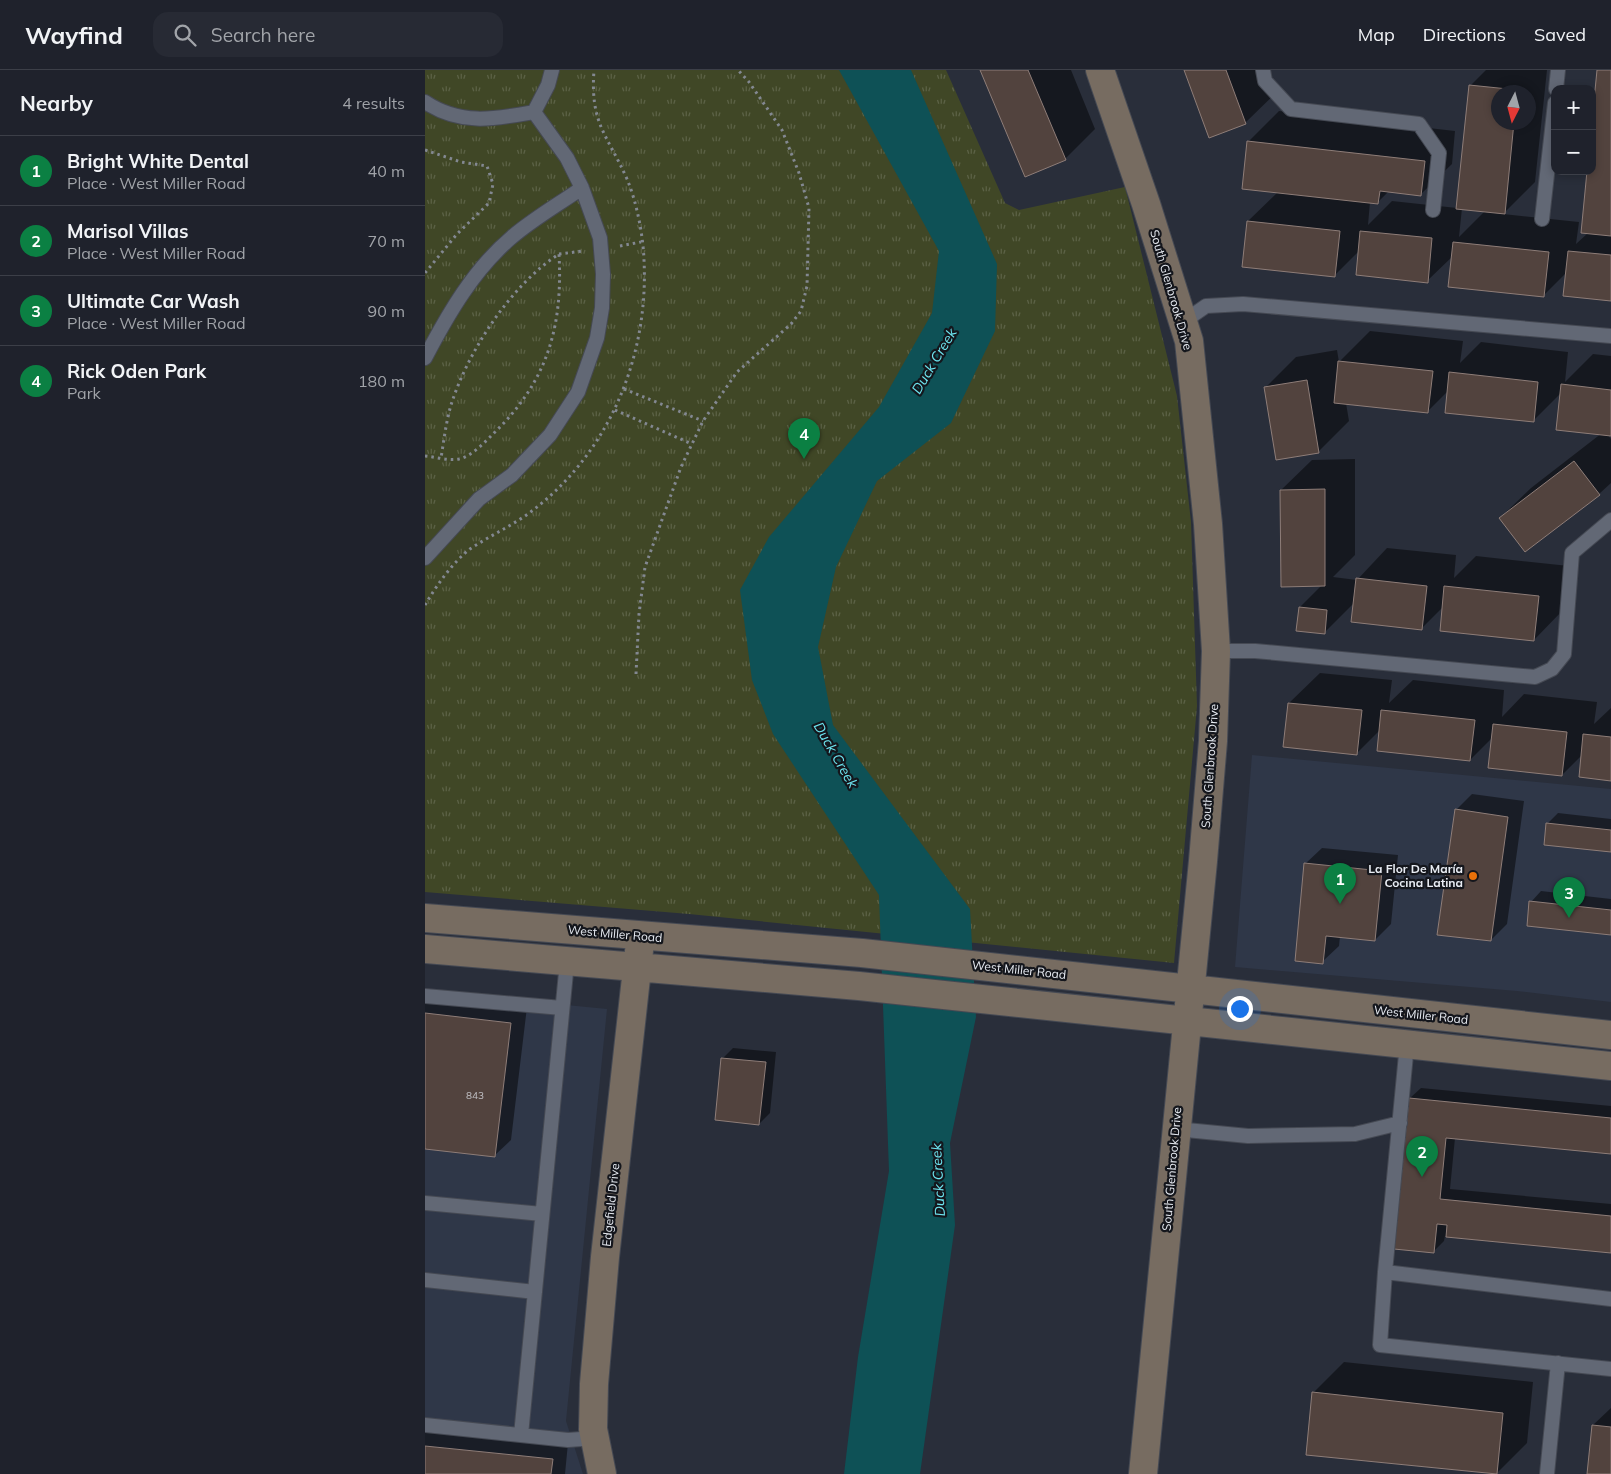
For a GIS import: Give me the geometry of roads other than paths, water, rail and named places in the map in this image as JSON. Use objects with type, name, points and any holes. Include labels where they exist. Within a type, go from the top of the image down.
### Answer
[{"type":"main road","name":"South Glenbrook Drive","points":[[1100,70],[1146,204],[1189,341],[1208,524],[1216,651],[1213,741],[1143,1474]]},
{"type":"main road","name":"West Miller Road","points":[[425,918],[862,953],[1190,988],[1246,997],[1611,1035]]},
{"type":"main road","name":"Edgefield Drive","points":[[602,1474],[593,1429],[594,1384],[605,1257],[638,969],[640,936]]},
{"type":"main road","points":[[425,949],[638,969],[859,986],[1611,1066]]},
{"type":"lane","points":[[534,112],[552,70]]},
{"type":"lane","points":[[1263,70],[1265,81],[1291,109],[1419,124],[1439,153],[1433,210]]},
{"type":"lane","points":[[1556,85],[1558,70]]},
{"type":"lane","points":[[425,102],[457,118],[496,119],[534,112]]},
{"type":"lane","points":[[425,558],[479,499],[512,475],[550,435],[578,392],[597,338],[602,308],[603,274],[600,238],[582,188],[567,158],[534,112]]},
{"type":"lane","points":[[1542,219],[1552,130]]},
{"type":"lane","points":[[425,358],[444,323],[472,280],[512,237],[582,188]]},
{"type":"lane","points":[[1183,322],[1206,306],[1243,304],[1611,336]]},
{"type":"lane","points":[[1216,651],[1255,651],[1535,676],[1552,668],[1564,654],[1572,553],[1611,520]]},
{"type":"lane","points":[[521,1434],[567,962]]},
{"type":"lane","points":[[425,996],[562,1008]]},
{"type":"lane","points":[[1407,1044],[1379,1345],[1611,1369]]},
{"type":"lane","points":[[1176,1129],[1248,1136],[1355,1134],[1400,1123]]},
{"type":"lane","points":[[425,1203],[542,1214]]},
{"type":"lane","points":[[1385,1272],[1611,1299]]},
{"type":"lane","points":[[425,1280],[535,1292]]},
{"type":"lane","points":[[1547,1474],[1558,1363]]},
{"type":"lane","points":[[425,1425],[568,1440],[595,1438]]},
{"type":"water","name":"Duck Creek","points":[[839,70],[911,70],[997,264],[995,331],[951,423],[877,481],[836,567],[818,647],[833,725],[970,909],[976,1017],[950,1143],[955,1225],[920,1474],[844,1474],[858,1357],[889,1171],[879,895],[773,734],[752,680],[740,590],[769,537],[879,407],[932,313],[939,251]]},
{"type":"place","name":"Rick Oden Park","points":[[804,459]]},
{"type":"place","name":"La Flor De María Cocina Latina","points":[[1473,876]]},
{"type":"place","name":"Bright White Dental","points":[[1340,904]]},
{"type":"place","name":"Ultimate Car Wash","points":[[1569,918]]},
{"type":"place","name":"Marisol Villas","points":[[1422,1177]]}]
